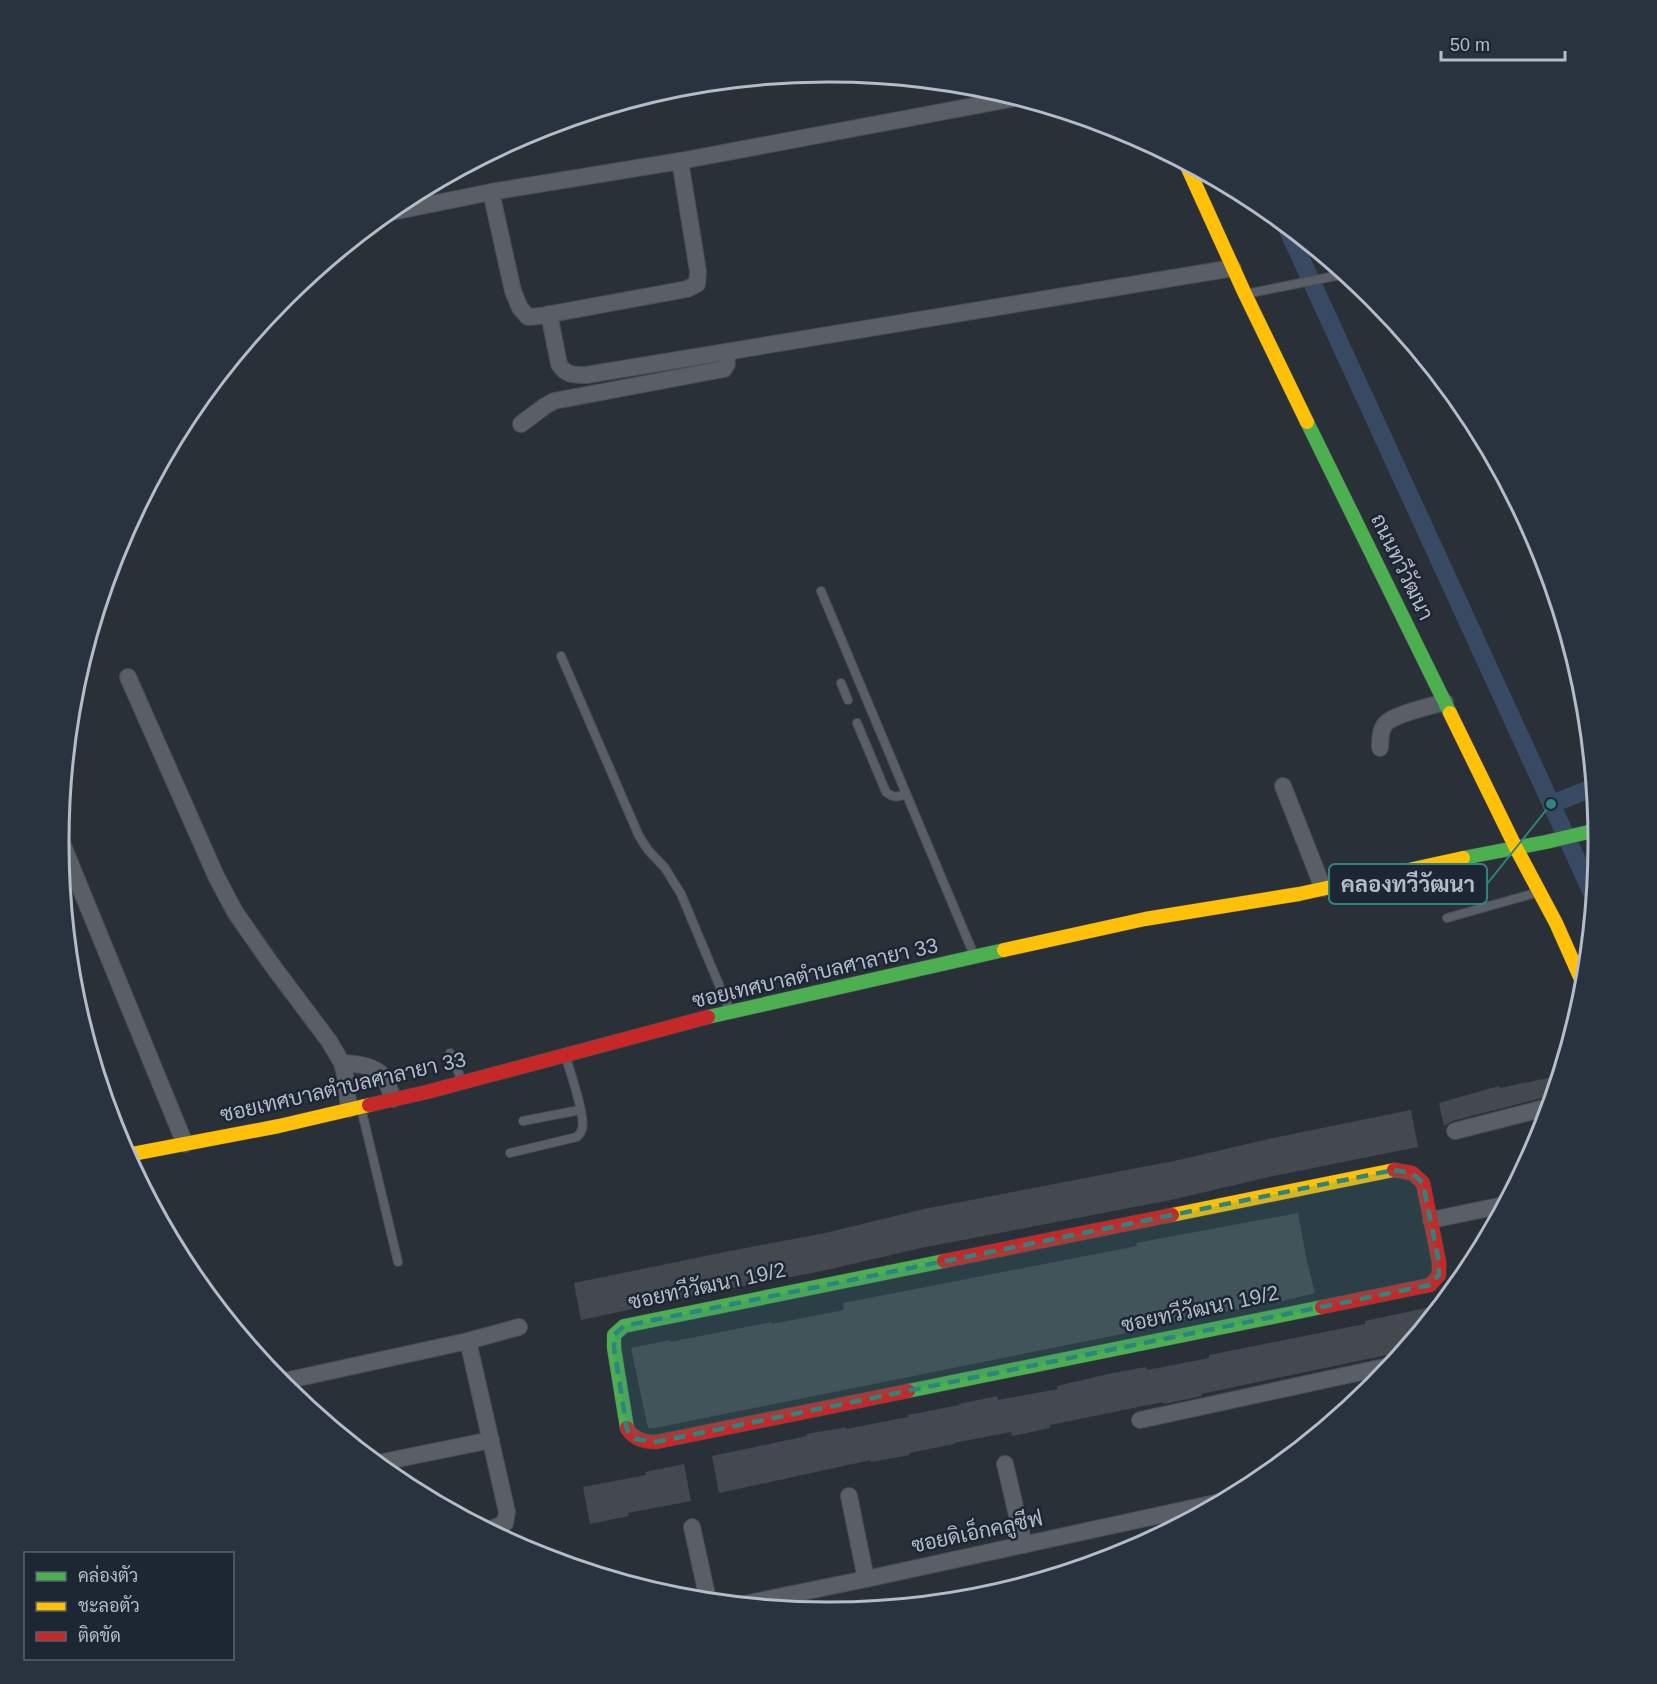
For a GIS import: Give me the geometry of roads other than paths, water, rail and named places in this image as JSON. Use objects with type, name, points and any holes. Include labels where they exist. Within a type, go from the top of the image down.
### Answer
[{"type":"street","points":[[410,208],[997,102]]},
{"type":"street","points":[[490,192],[513,291],[520,308],[528,316],[549,314],[687,289],[697,284],[698,272],[680,160]]},
{"type":"street","name":"ถนนทวีวัฒนา","points":[[1190,175],[1245,294],[1516,848],[1556,923],[1577,970]]},
{"type":"street","points":[[549,314],[559,364],[563,371],[571,375],[586,375],[1233,268]]},
{"type":"street","points":[[521,424],[554,401],[724,369],[727,364],[726,353]]},
{"type":"street","points":[[128,677],[216,876],[235,912],[329,1041],[342,1063],[355,1108]]},
{"type":"street","points":[[1380,748],[1380,736],[1384,725],[1394,718],[1445,702]]},
{"type":"street","points":[[1283,786],[1323,888]]},
{"type":"street","name":"ซอยเทศบาลตำบลศาลายา 33","points":[[136,1153],[279,1126],[393,1099],[730,1011],[1145,920],[1323,888],[1588,832]]},
{"type":"street","points":[[70,863],[184,1144]]},
{"type":"street","points":[[342,1063],[358,1064],[374,1069],[384,1077],[393,1099]]},
{"type":"street","points":[[1455,1131],[1539,1110]]},
{"type":"street","name":"ซอยทวีวัฒนา 19/2","points":[[1394,1170],[1412,1173],[1423,1183],[1431,1220],[1439,1262],[1439,1275],[1430,1285],[656,1442],[635,1439],[627,1430],[614,1348],[614,1335],[624,1326],[1394,1170]]},
{"type":"street","points":[[1431,1220],[1495,1206]]},
{"type":"street","points":[[292,1379],[468,1341],[519,1327]]},
{"type":"street","points":[[468,1341],[507,1512],[506,1523],[499,1526]]},
{"type":"street","points":[[1140,1420],[1376,1369]]},
{"type":"street","points":[[388,1461],[491,1440]]},
{"type":"street","points":[[1005,1464],[1024,1545]]},
{"type":"street","points":[[849,1496],[866,1579]]},
{"type":"street","name":"ซอยดิเอ็กคลูซีฟ","points":[[769,1599],[1193,1508]]},
{"type":"street","points":[[692,1527],[706,1591]]},
{"type":"lane","points":[[1245,294],[1335,276]]},
{"type":"lane","points":[[821,591],[975,958]]},
{"type":"lane","points":[[561,656],[639,836],[648,850],[665,868],[681,894],[730,1011]]},
{"type":"lane","points":[[841,683],[849,700]]},
{"type":"lane","points":[[857,723],[886,792],[897,797],[906,794]]},
{"type":"lane","points":[[1447,918],[1540,892]]},
{"type":"lane","points":[[450,1053],[462,1082]]},
{"type":"lane","points":[[510,1153],[577,1137],[582,1132],[580,1110],[565,1055]]},
{"type":"lane","points":[[355,1108],[398,1262]]},
{"type":"lane","points":[[523,1121],[580,1110]]},
{"type":"waterway","points":[[1293,240],[1586,881]]},
{"type":"waterway","points":[[1551,804],[1586,791]]},
{"type":"place","name":"คลองทวีวัฒนา","points":[[1551,804]]}]
